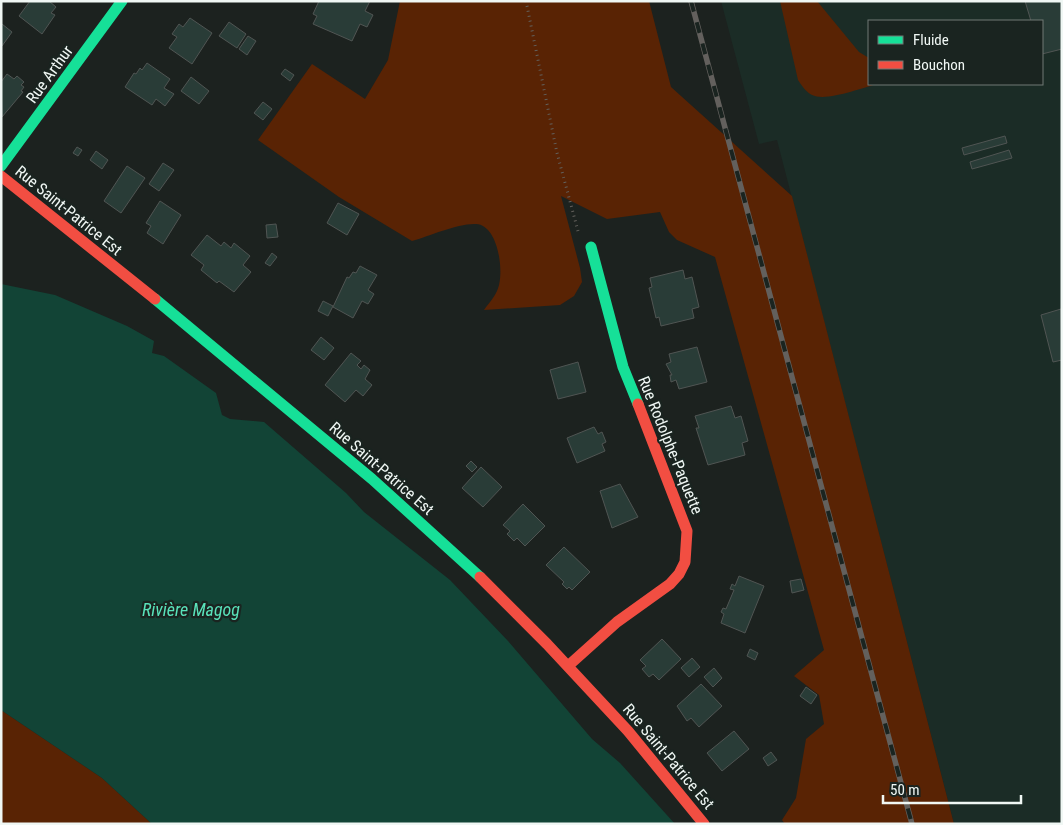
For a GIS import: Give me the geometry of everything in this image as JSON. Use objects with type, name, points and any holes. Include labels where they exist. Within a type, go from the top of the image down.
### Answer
[{"type":"street","name":"Rue Arthur","points":[[1,166],[122,1]]},
{"type":"street","name":"Rue Saint-Patrice Est","points":[[1,176],[186,323],[300,418],[492,589],[568,666],[634,738],[704,824]]},
{"type":"street","name":"Rue Rodolphe-Paquette","points":[[568,666],[630,611],[670,584],[682,568],[688,549],[687,531],[681,511],[617,349],[591,247]]},
{"type":"path","points":[[526,1],[556,153],[577,230],[591,247]]},
{"type":"shaded area","points":[[400,1],[649,1],[671,87],[792,196],[954,824],[785,824],[782,820],[796,798],[806,739],[824,724],[819,695],[794,676],[824,650],[715,257],[677,240],[669,232],[660,212],[607,219],[561,196],[582,282],[574,296],[560,305],[484,310],[497,291],[500,263],[495,241],[484,227],[469,224],[412,241],[339,197],[258,140],[312,64],[365,99],[388,60]]},
{"type":"shaded area","points":[[721,1],[1062,1],[1062,824],[954,824],[777,140],[759,144]]},
{"type":"shaded area","points":[[780,1],[817,1],[859,52],[868,57],[868,85],[874,85],[844,94],[818,97],[808,92],[798,80]]},
{"type":"shaded area","points":[[1,710],[102,778],[152,824],[1,824]]},
{"type":"water","name":"Rivière Magog","points":[[1,284],[55,295],[127,326],[154,341],[152,353],[164,356],[216,393],[222,415],[230,419],[264,422],[346,493],[364,512],[450,580],[508,641],[592,739],[620,763],[675,824],[152,824],[102,778],[1,710]]},
{"type":"building","points":[[30,1],[49,1],[56,7],[51,13],[55,15],[42,34],[19,16]]},
{"type":"building","points":[[319,1],[370,1],[365,11],[373,15],[367,27],[360,24],[352,41],[313,24],[317,16],[313,14]]},
{"type":"building","points":[[1025,1],[1062,1],[1062,49],[1043,54],[1043,20],[1031,20]]},
{"type":"building","points":[[190,18],[212,33],[192,64],[169,48],[177,37],[172,34],[179,24],[183,27]]},
{"type":"building","points":[[229,22],[246,34],[237,48],[219,36]]},
{"type":"building","points":[[2,24],[12,32],[2,46],[1,26]]},
{"type":"building","points":[[248,36],[256,41],[247,55],[239,49]]},
{"type":"building","points":[[147,63],[170,79],[164,88],[174,94],[165,106],[156,99],[152,105],[125,87],[134,73],[136,74],[140,68],[142,70]]},
{"type":"building","points":[[285,69],[294,75],[290,81],[281,74]]},
{"type":"building","points":[[7,74],[14,79],[17,76],[24,82],[21,85],[24,87],[21,91],[23,92],[2,117],[1,82]]},
{"type":"building","points":[[191,77],[209,91],[199,104],[181,91]]},
{"type":"building","points":[[263,102],[272,109],[263,120],[254,113]]},
{"type":"building","points":[[1005,136],[1007,143],[964,155],[962,148]]},
{"type":"building","points":[[77,147],[82,150],[78,156],[73,153]]},
{"type":"building","points":[[1009,150],[1012,158],[972,169],[970,162]]},
{"type":"building","points":[[96,151],[108,160],[102,169],[90,160]]},
{"type":"building","points":[[163,163],[174,170],[159,191],[149,184]]},
{"type":"building","points":[[127,166],[145,178],[121,213],[104,201]]},
{"type":"building","points":[[160,201],[181,215],[163,244],[147,233],[151,226],[146,223]]},
{"type":"building","points":[[338,203],[359,214],[347,235],[327,223]]},
{"type":"building","points":[[276,224],[278,237],[267,238],[266,225]]},
{"type":"building","points":[[207,235],[221,246],[224,242],[231,248],[234,243],[250,256],[243,265],[251,272],[234,292],[219,281],[217,283],[201,270],[204,265],[191,255]]},
{"type":"building","points":[[272,253],[277,257],[270,266],[265,263]]},
{"type":"building","points":[[360,266],[377,275],[368,290],[374,294],[368,304],[362,301],[353,318],[333,307],[347,277],[349,278],[353,272],[356,273]]},
{"type":"building","points":[[683,270],[685,279],[692,277],[699,307],[692,309],[694,318],[661,326],[659,317],[656,318],[649,288],[652,287],[650,278]]},
{"type":"building","points":[[323,301],[333,306],[328,316],[318,311]]},
{"type":"building","points":[[1061,309],[1062,360],[1053,362],[1041,315]]},
{"type":"building","points":[[321,337],[334,348],[324,360],[311,350]]},
{"type":"building","points":[[697,347],[707,382],[679,389],[676,380],[671,382],[670,375],[672,375],[666,364],[671,362],[669,354]]},
{"type":"building","points":[[351,353],[361,361],[357,365],[361,369],[364,365],[370,370],[365,379],[372,385],[363,396],[356,390],[345,402],[325,385]]},
{"type":"building","points":[[578,362],[586,392],[558,399],[550,370]]},
{"type":"building","points":[[731,406],[735,418],[741,416],[748,441],[742,443],[745,455],[708,465],[696,428],[699,428],[695,416]]},
{"type":"building","points":[[594,427],[598,434],[602,432],[606,442],[602,444],[605,451],[577,463],[567,438]]},
{"type":"building","points":[[471,461],[477,467],[472,472],[466,466]]},
{"type":"building","points":[[481,467],[502,487],[483,507],[462,488]]},
{"type":"building","points":[[620,484],[638,517],[612,528],[600,491]]},
{"type":"building","points":[[523,504],[545,526],[525,546],[517,538],[514,541],[507,534],[510,531],[503,525]]},
{"type":"building","points":[[564,547],[590,572],[572,590],[569,587],[567,589],[562,584],[564,582],[546,565]]},
{"type":"building","points":[[739,576],[764,586],[745,633],[721,623],[724,614],[721,612],[723,608],[726,609],[734,590],[730,589],[732,584],[735,586]]},
{"type":"building","points":[[801,579],[804,590],[792,593],[790,581]]},
{"type":"building","points":[[662,639],[681,659],[659,680],[653,674],[649,677],[642,669],[646,666],[640,660]]},
{"type":"building","points":[[750,649],[758,653],[755,660],[747,656]]},
{"type":"building","points":[[692,658],[700,667],[689,677],[681,668]]},
{"type":"building","points":[[714,668],[722,678],[713,687],[704,677]]},
{"type":"building","points":[[701,684],[722,706],[699,727],[691,718],[687,721],[677,706]]},
{"type":"building","points":[[806,687],[817,695],[811,704],[800,696]]},
{"type":"building","points":[[734,731],[749,749],[722,771],[707,753]]},
{"type":"building","points":[[771,752],[777,760],[768,766],[763,758]]},
{"type":"railway","points":[[691,1],[912,824]]},
{"type":"traffic: fast","points":[[1,166],[122,1]]},
{"type":"traffic: fast","points":[[591,247],[623,367],[638,404]]},
{"type":"traffic: fast","points":[[155,299],[372,479],[480,577]]},
{"type":"traffic: jam","points":[[1,176],[155,299]]},
{"type":"traffic: jam","points":[[568,666],[617,622],[670,584],[679,574],[685,562],[687,531],[638,404]]},
{"type":"traffic: jam","points":[[480,577],[547,644],[628,731],[704,824]]}]
